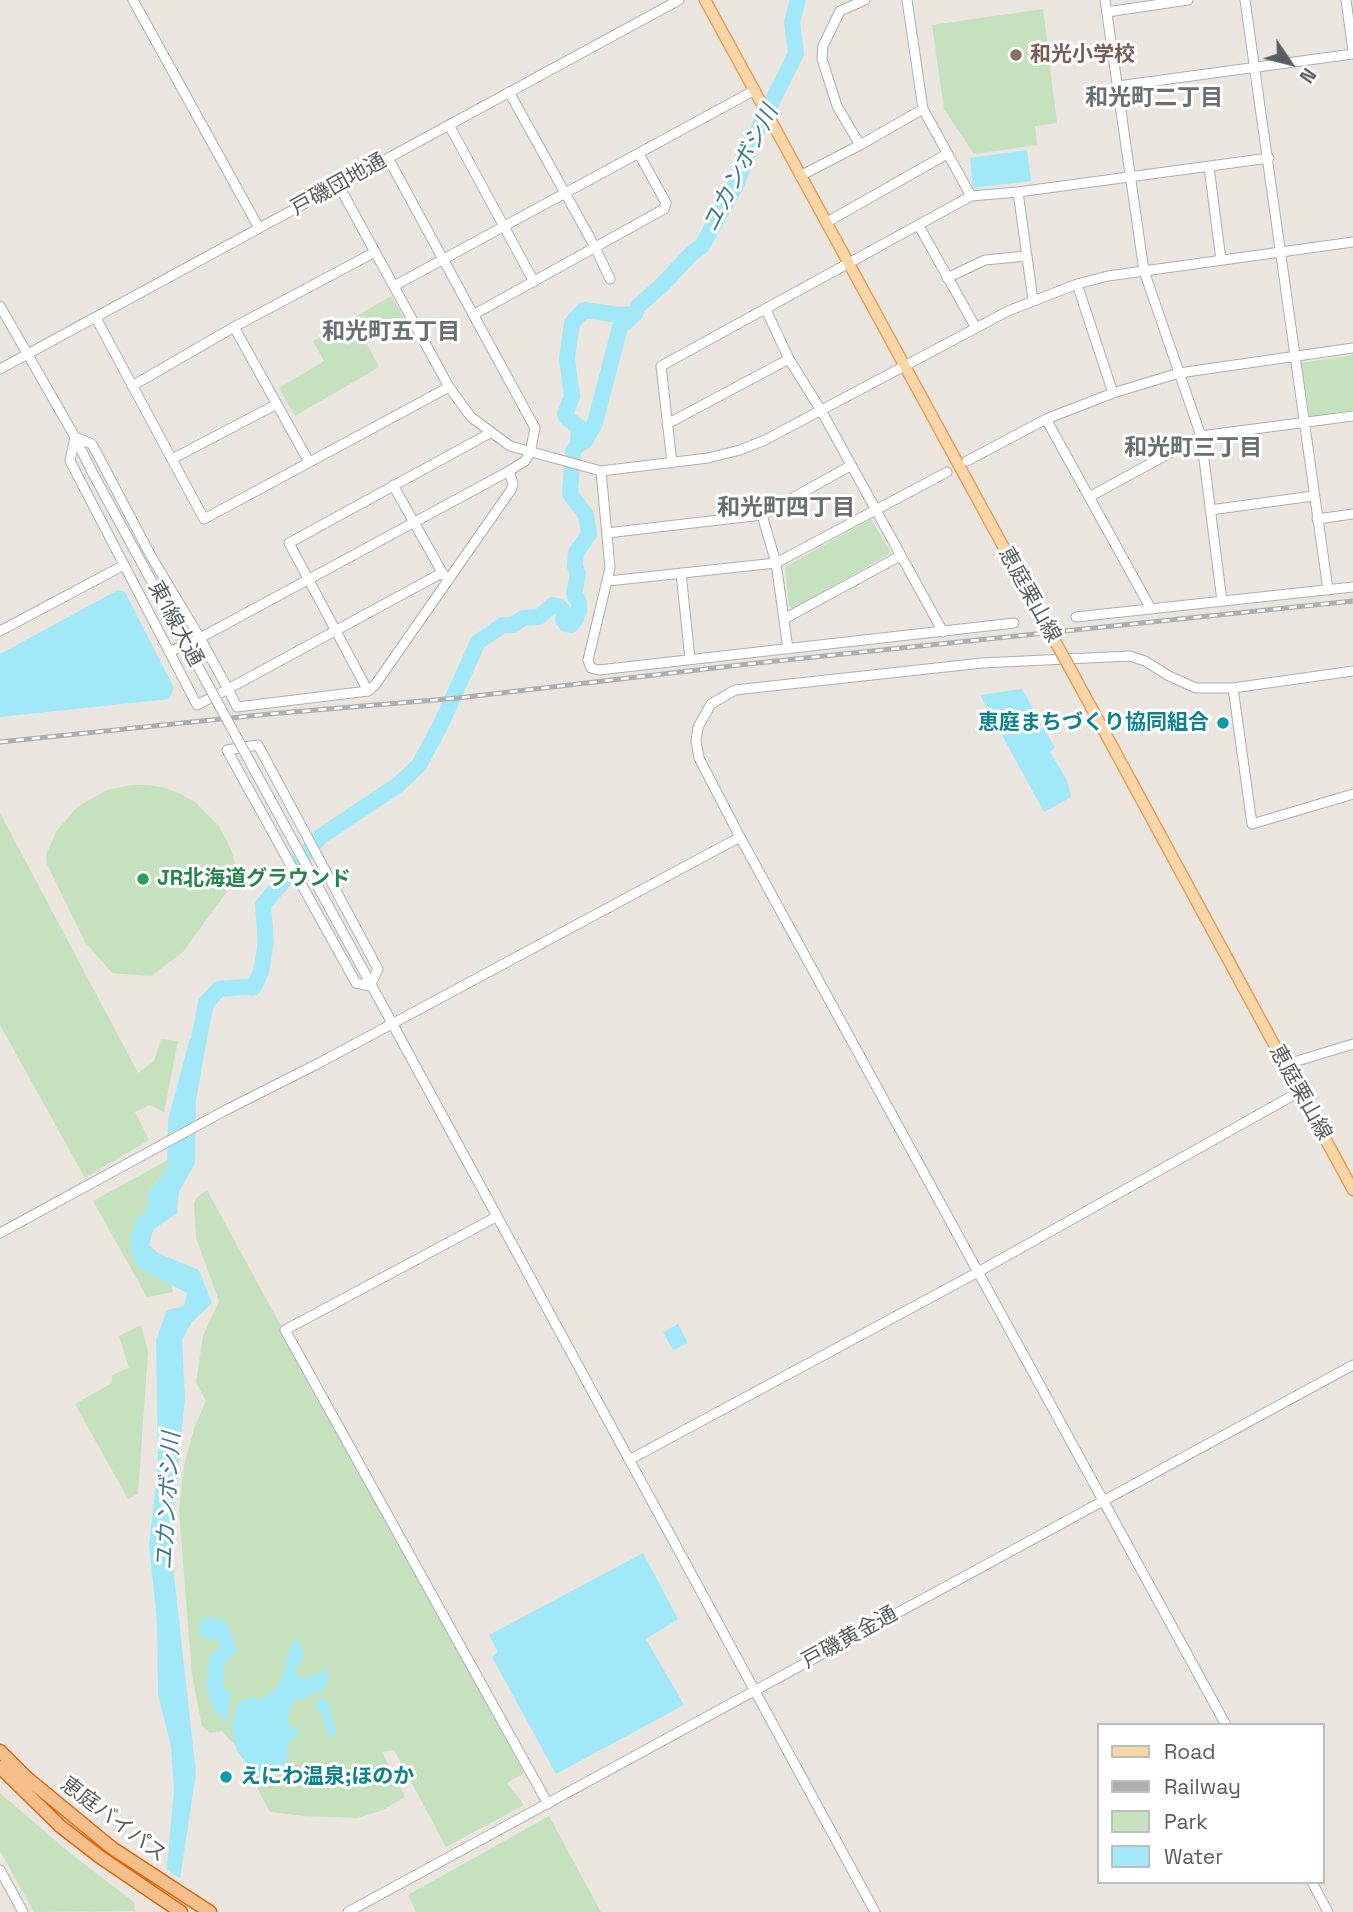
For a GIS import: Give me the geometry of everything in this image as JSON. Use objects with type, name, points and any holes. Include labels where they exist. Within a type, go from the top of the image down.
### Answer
[{"type":"highway","name":"恵庭バイパス","points":[[0,1751],[27,1778],[112,1848],[210,1912]]},
{"type":"highway","name":"恵庭バイパス","points":[[0,1767],[61,1826],[180,1912]]},
{"type":"main road","name":"恵庭栗山線","points":[[705,0],[1353,1191]]},
{"type":"street","points":[[133,0],[259,228]]},
{"type":"street","name":"戸磯団地通","points":[[0,369],[678,0]]},
{"type":"street","points":[[860,145],[837,106],[822,59],[823,46],[840,11],[865,0]]},
{"type":"street","points":[[907,0],[923,110],[971,196]]},
{"type":"street","points":[[1105,0],[1144,271],[1201,436],[1222,601]]},
{"type":"street","points":[[1107,12],[1188,0]]},
{"type":"street","points":[[1245,0],[1328,590]]},
{"type":"street","points":[[1118,86],[1353,52],[1346,0]]},
{"type":"street","points":[[509,92],[610,279]]},
{"type":"street","points":[[394,286],[565,192],[756,93]]},
{"type":"street","points":[[800,176],[923,110]]},
{"type":"street","points":[[449,125],[534,282]]},
{"type":"street","points":[[473,315],[664,209],[666,203],[639,154]]},
{"type":"street","points":[[827,222],[947,154]]},
{"type":"street","points":[[169,652],[200,638],[509,471],[525,461],[530,453],[535,428],[388,158]]},
{"type":"street","points":[[672,463],[661,366],[971,196],[1131,178],[1269,158]]},
{"type":"street","points":[[1209,167],[1221,260]]},
{"type":"street","points":[[338,186],[449,387],[471,417],[510,446],[601,471],[672,463],[740,450],[822,412],[1032,300],[1077,284],[1108,276],[1353,242]]},
{"type":"street","points":[[1018,192],[1032,300]]},
{"type":"street","points":[[919,226],[976,328]]},
{"type":"street","points":[[132,386],[234,327],[375,252]]},
{"type":"street","points":[[947,278],[985,260],[1026,256]]},
{"type":"street","points":[[1077,284],[1113,393]]},
{"type":"street","name":"東1線大通","points":[[0,306],[75,437],[370,986],[875,1912]]},
{"type":"street","points":[[766,310],[789,359],[822,412],[943,632]]},
{"type":"street","points":[[96,318],[204,519],[449,387]]},
{"type":"street","points":[[234,327],[309,462]]},
{"type":"street","points":[[967,461],[1046,419],[1113,393],[1179,373],[1353,348]]},
{"type":"street","points":[[667,424],[789,359]]},
{"type":"street","points":[[172,459],[277,404]]},
{"type":"street","points":[[1089,497],[1201,436],[1353,416]]},
{"type":"street","points":[[1046,419],[1152,609]]},
{"type":"street","points":[[368,691],[289,543],[489,433]]},
{"type":"street","points":[[445,577],[335,631],[229,689],[197,705],[70,461],[75,437],[92,444],[151,556],[200,638],[229,689],[237,707],[368,691],[445,577],[511,490],[513,484],[509,471]]},
{"type":"street","points":[[607,533],[762,515],[850,466]]},
{"type":"street","points":[[601,471],[610,568],[588,660],[591,668],[598,670],[1014,623]]},
{"type":"street","points":[[608,581],[776,563],[947,472]]},
{"type":"street","points":[[393,485],[445,577]]},
{"type":"street","points":[[1210,510],[1314,496]]},
{"type":"street","points":[[1317,519],[1353,514]]},
{"type":"street","points":[[762,515],[776,563],[788,649]]},
{"type":"street","points":[[783,619],[900,556]]},
{"type":"street","points":[[0,631],[124,565]]},
{"type":"street","points":[[681,573],[690,659]]},
{"type":"street","points":[[1076,617],[1353,587]]},
{"type":"street","points":[[1225,1723],[740,838],[699,758],[696,741],[698,727],[711,704],[735,690],[982,663],[1130,656],[1196,688],[1233,688],[1353,671]]},
{"type":"street","points":[[1233,688],[1252,824],[1353,794]]},
{"type":"street","points":[[258,746],[378,970],[370,986],[356,983],[227,750],[258,746]]},
{"type":"street","points":[[0,1233],[740,838]]},
{"type":"street","points":[[1284,1065],[1353,1044]]},
{"type":"street","points":[[629,1460],[978,1272],[1299,1092]]},
{"type":"street","points":[[496,1217],[285,1330],[548,1804]]},
{"type":"street","name":"戸磯黄金通","points":[[348,1912],[1353,1365]]},
{"type":"street","points":[[0,1870],[23,1912]]},
{"type":"street","points":[[1313,1884],[1328,1912]]},
{"type":"green space","points":[[1043,9],[1057,123],[1035,126],[1037,145],[974,154],[944,109],[932,25]]},
{"type":"green space","points":[[391,296],[406,321],[367,344],[379,367],[295,416],[279,388],[324,361],[313,341]]},
{"type":"green space","points":[[1353,355],[1353,410],[1310,417],[1301,363]]},
{"type":"green space","points":[[871,519],[891,553],[793,609],[789,606],[785,567]]},
{"type":"green space","name":"JR北海道グラウンド","points":[[132,785],[165,788],[196,803],[219,826],[231,849],[236,867],[233,883],[183,952],[151,976],[112,973],[85,942],[47,864],[46,855],[56,832],[77,807],[107,790]]},
{"type":"green space","points":[[0,813],[138,1073],[154,1061],[161,1039],[178,1041],[164,1112],[150,1105],[135,1112],[149,1140],[85,1178],[0,1025]]},
{"type":"green space","points":[[168,1160],[167,1169],[148,1193],[148,1209],[137,1267],[171,1283],[173,1292],[147,1297],[93,1201]]},
{"type":"green space","points":[[207,1190],[524,1773],[507,1783],[524,1805],[446,1847],[394,1750],[382,1752],[405,1797],[383,1810],[357,1818],[270,1812],[247,1769],[258,1771],[222,1731],[210,1733],[202,1726],[192,1675],[179,1510],[184,1465],[195,1426],[206,1401],[196,1382],[203,1336],[219,1301],[196,1238],[194,1203],[196,1198]]},
{"type":"green space","points":[[141,1325],[148,1351],[138,1494],[128,1499],[75,1404],[112,1383],[112,1375],[129,1368],[119,1336]]},
{"type":"green space","points":[[0,1793],[71,1854],[134,1902],[135,1911],[34,1912],[0,1851]]},
{"type":"green space","points":[[549,1816],[601,1912],[416,1912],[408,1895]]},
{"type":"water","points":[[1027,150],[1031,181],[973,188],[970,158]]},
{"type":"water","points":[[118,590],[125,592],[174,688],[169,699],[0,717],[0,654]]},
{"type":"water","points":[[1022,689],[1055,748],[1050,752],[1067,780],[1071,797],[1044,812],[980,695]]},
{"type":"water","points":[[190,1038],[206,1042],[196,1101],[195,1163],[179,1192],[177,1213],[153,1230],[149,1245],[158,1253],[199,1270],[212,1303],[192,1322],[182,1340],[185,1398],[174,1507],[173,1566],[196,1773],[175,1912],[166,1876],[174,1791],[171,1746],[158,1695],[157,1620],[149,1546],[158,1464],[156,1340],[167,1310],[184,1306],[187,1293],[137,1267],[130,1246],[135,1221],[148,1209],[148,1193],[167,1169],[168,1120]]},
{"type":"water","points":[[678,1324],[688,1343],[673,1350],[663,1332]]},
{"type":"water","points":[[643,1553],[678,1619],[646,1639],[684,1705],[556,1774],[492,1657],[498,1652],[489,1635]]},
{"type":"water","points":[[205,1617],[226,1620],[237,1651],[227,1660],[223,1670],[224,1689],[231,1692],[227,1720],[222,1719],[213,1707],[206,1687],[210,1655],[220,1647],[217,1638],[210,1640],[201,1636],[199,1625]]},
{"type":"water","points":[[298,1638],[304,1658],[296,1666],[298,1678],[307,1678],[328,1669],[328,1681],[324,1689],[294,1702],[289,1709],[290,1728],[294,1726],[300,1733],[290,1741],[283,1771],[278,1774],[258,1772],[250,1768],[237,1751],[232,1724],[239,1701],[255,1697],[264,1699],[280,1684],[291,1645]]},
{"type":"water","points":[[324,1698],[328,1702],[336,1732],[335,1736],[329,1738],[323,1716],[316,1710],[318,1700]]},
{"type":"pier","points":[[163,1867],[184,1881],[178,1912],[158,1912]]},
{"type":"waterway","name":"ユカンボシ川","points":[[195,1059],[206,1003],[219,989],[253,988],[261,972],[266,942],[263,905],[320,837],[398,785],[419,765],[478,642],[503,625],[513,625],[523,618],[539,617],[553,605],[564,612],[563,620],[566,624],[571,625],[574,621],[579,612],[579,602],[574,594],[578,574],[575,566],[576,553],[589,534],[586,515],[570,494],[573,451],[578,445],[579,427],[565,414],[572,397],[567,358],[572,323],[584,310],[619,315],[635,314],[638,306],[702,246],[737,183],[755,135],[796,54],[792,22],[798,0]]},
{"type":"waterway","points":[[578,445],[585,441],[595,423],[620,327],[635,314]]},
{"type":"railway","points":[[0,742],[269,714],[458,698],[757,663],[1353,601]]},
{"type":"place","name":"和光小学校","points":[[1016,55]]},
{"type":"place","name":"恵庭まちづくり協同組合","points":[[1223,723]]},
{"type":"place","name":"JR北海道グラウンド","points":[[143,879]]},
{"type":"place","name":"えにわ温泉;ほのか","points":[[226,1777]]},
{"type":"district","name":"和光町二丁目","points":[[1154,99]]},
{"type":"district","name":"和光町五丁目","points":[[391,333]]},
{"type":"district","name":"和光町三丁目","points":[[1193,449]]},
{"type":"district","name":"和光町四丁目","points":[[786,509]]}]
